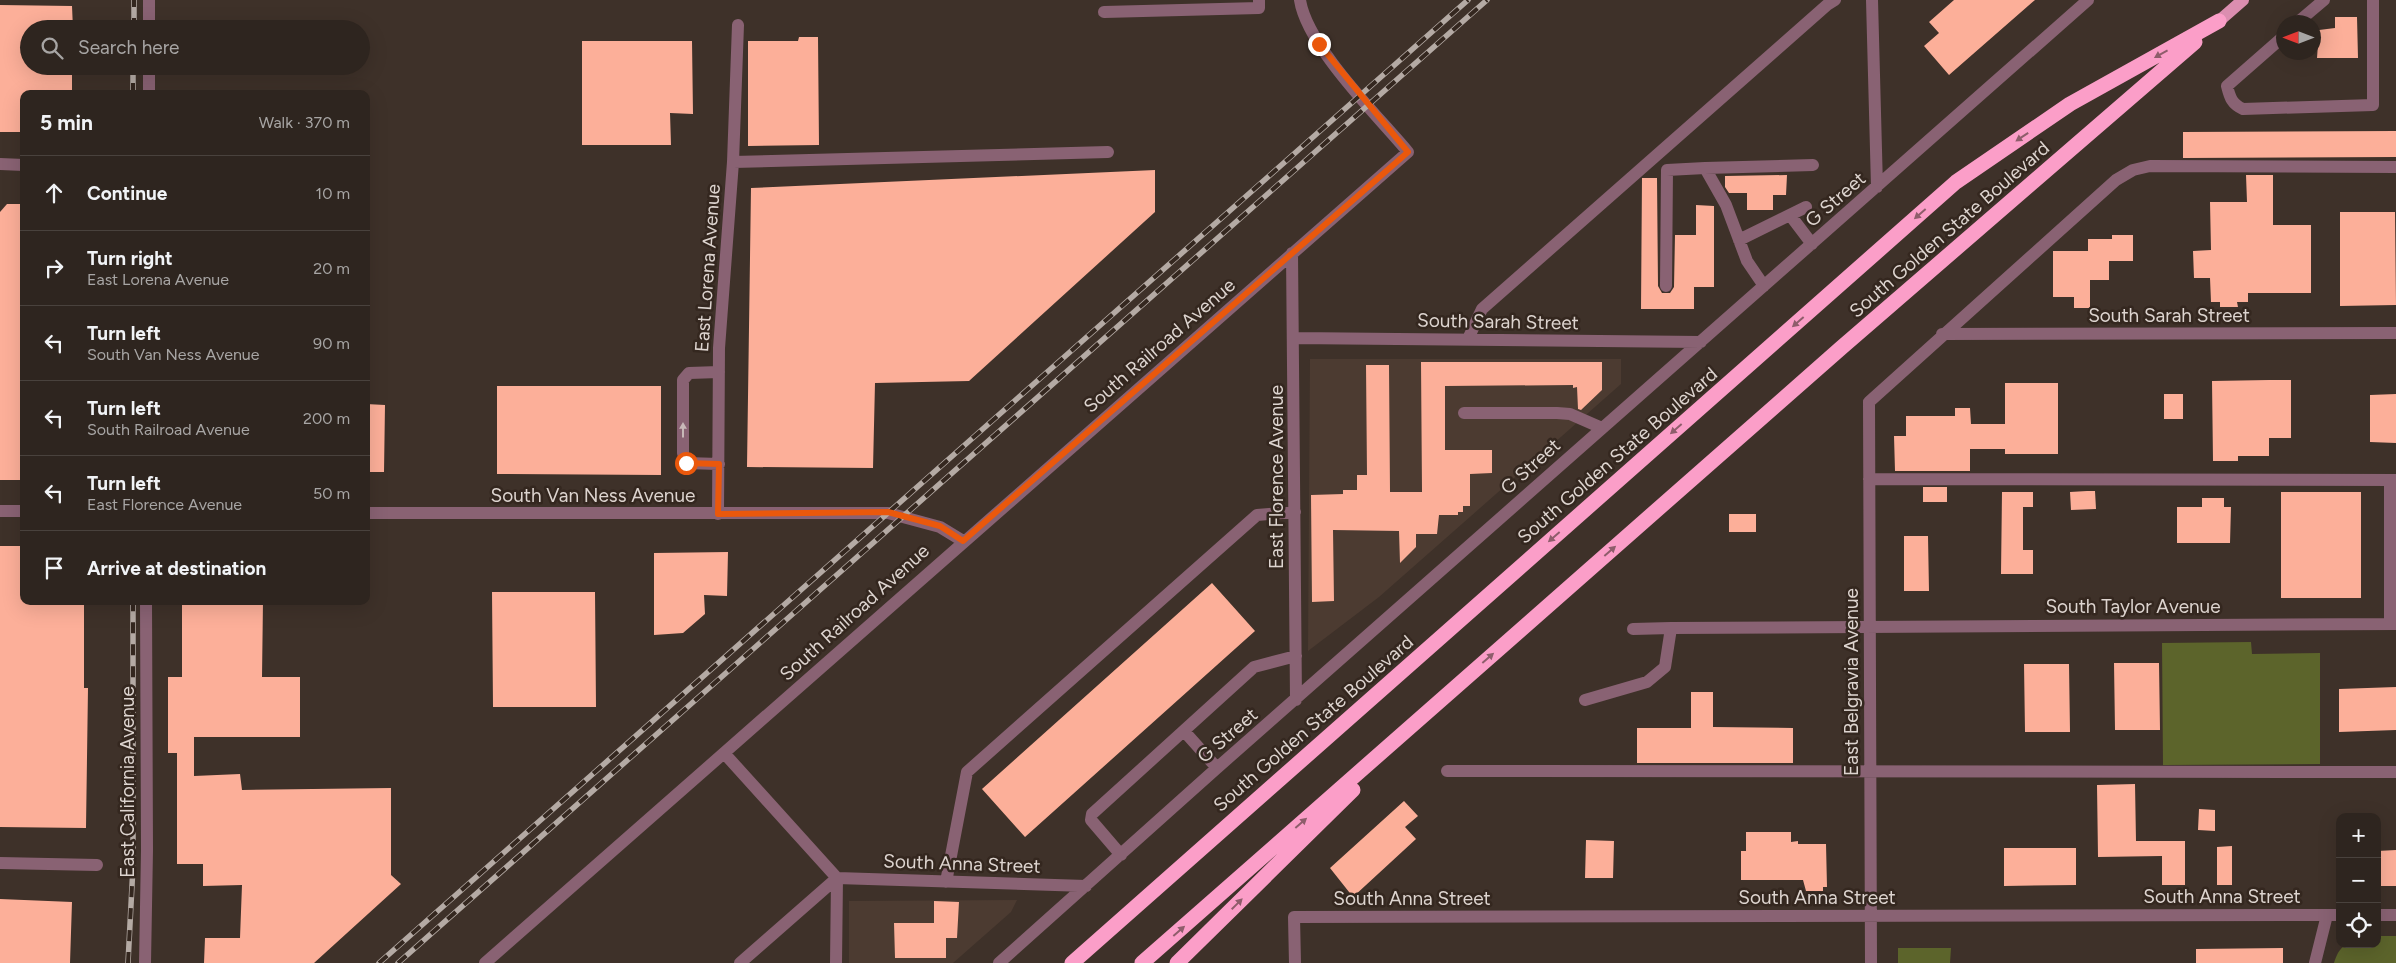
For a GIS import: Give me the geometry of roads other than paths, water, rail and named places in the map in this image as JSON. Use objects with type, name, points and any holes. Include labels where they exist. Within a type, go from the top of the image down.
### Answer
[{"type":"highway","name":"South Golden State Boulevard","points":[[1142,963],[1849,341],[2219,21]]},
{"type":"highway","name":"South Golden State Boulevard","points":[[1072,963],[1956,182],[2070,104],[2219,21]]},
{"type":"highway","points":[[1177,963],[1471,674]]},
{"type":"main road","name":"South Golden State Boulevard","points":[[2219,21],[2243,0]]},
{"type":"street","points":[[149,20],[150,0]]},
{"type":"street","points":[[1104,12],[1259,8],[1259,0]]},
{"type":"street","name":"South Railroad Avenue","points":[[485,963],[963,541],[1408,152],[1319,44],[1304,16],[1300,0]]},
{"type":"street","points":[[1468,339],[1482,309],[1819,12],[1835,0]]},
{"type":"street","points":[[1872,0],[1877,187]]},
{"type":"street","name":"G Street","points":[[999,963],[1217,768],[2088,0]]},
{"type":"street","points":[[2306,15],[2324,0]]},
{"type":"street","points":[[2276,43],[2227,86],[2230,98],[2235,106],[2243,109],[2373,106],[2373,0]]},
{"type":"street","name":"East Lorena Avenue","points":[[718,514],[719,372],[733,162],[738,25]]},
{"type":"street","points":[[149,75],[149,90]]},
{"type":"street","points":[[733,162],[1108,152]]},
{"type":"street","points":[[0,164],[20,164]]},
{"type":"street","points":[[1666,286],[1667,170],[1813,165]]},
{"type":"street","points":[[1942,334],[2116,180],[2133,170],[2150,166],[2396,167]]},
{"type":"street","points":[[1705,168],[1726,205],[1747,261],[1764,286]]},
{"type":"street","points":[[1739,240],[1806,207]]},
{"type":"street","points":[[1790,216],[1812,244]]},
{"type":"street","name":"East Florence Avenue","points":[[1292,253],[1296,700]]},
{"type":"street","name":"South Sarah Street","points":[[1942,334],[2396,333]]},
{"type":"street","name":"East Belgravia Avenue","points":[[1871,963],[1868,402],[1942,334]]},
{"type":"street","name":"South Sarah Street","points":[[1294,338],[1701,342]]},
{"type":"street","points":[[719,372],[688,373],[683,380],[683,453],[686,463],[719,464]]},
{"type":"street","points":[[1464,413],[1570,414],[1602,428]]},
{"type":"street","points":[[1869,479],[2393,480],[2393,624]]},
{"type":"street","points":[[0,511],[20,511]]},
{"type":"street","name":"South Van Ness Avenue","points":[[370,513],[718,514],[888,512],[940,526],[963,541]]},
{"type":"street","points":[[946,882],[967,772],[1256,515],[1295,512]]},
{"type":"street","name":"East California Avenue","points":[[145,963],[147,850],[146,605]]},
{"type":"street","name":"South Taylor Avenue","points":[[1633,629],[2393,624]]},
{"type":"street","points":[[1585,700],[1647,682],[1665,667],[1670,628]]},
{"type":"street","points":[[1121,855],[1091,820],[1092,814],[1254,667],[1296,656]]},
{"type":"street","points":[[1184,731],[1217,768]]},
{"type":"street","points":[[724,753],[837,878],[836,963]]},
{"type":"street","points":[[1447,771],[2396,772]]},
{"type":"street","points":[[0,863],[97,865]]},
{"type":"street","points":[[740,963],[837,878]]},
{"type":"street","name":"South Anna Street","points":[[837,878],[1086,886]]},
{"type":"street","points":[[2315,963],[2334,915]]},
{"type":"street","name":"South Anna Street","points":[[1295,963],[1294,917],[2334,915]]},
{"type":"street","points":[[2381,915],[2396,915]]},
{"type":"railway","points":[[134,0],[134,20]]},
{"type":"railway","points":[[379,963],[1468,0]]},
{"type":"railway","points":[[398,963],[1487,0]]},
{"type":"railway","points":[[133,75],[133,90]]},
{"type":"railway","points":[[128,963],[133,866],[133,605]]}]
